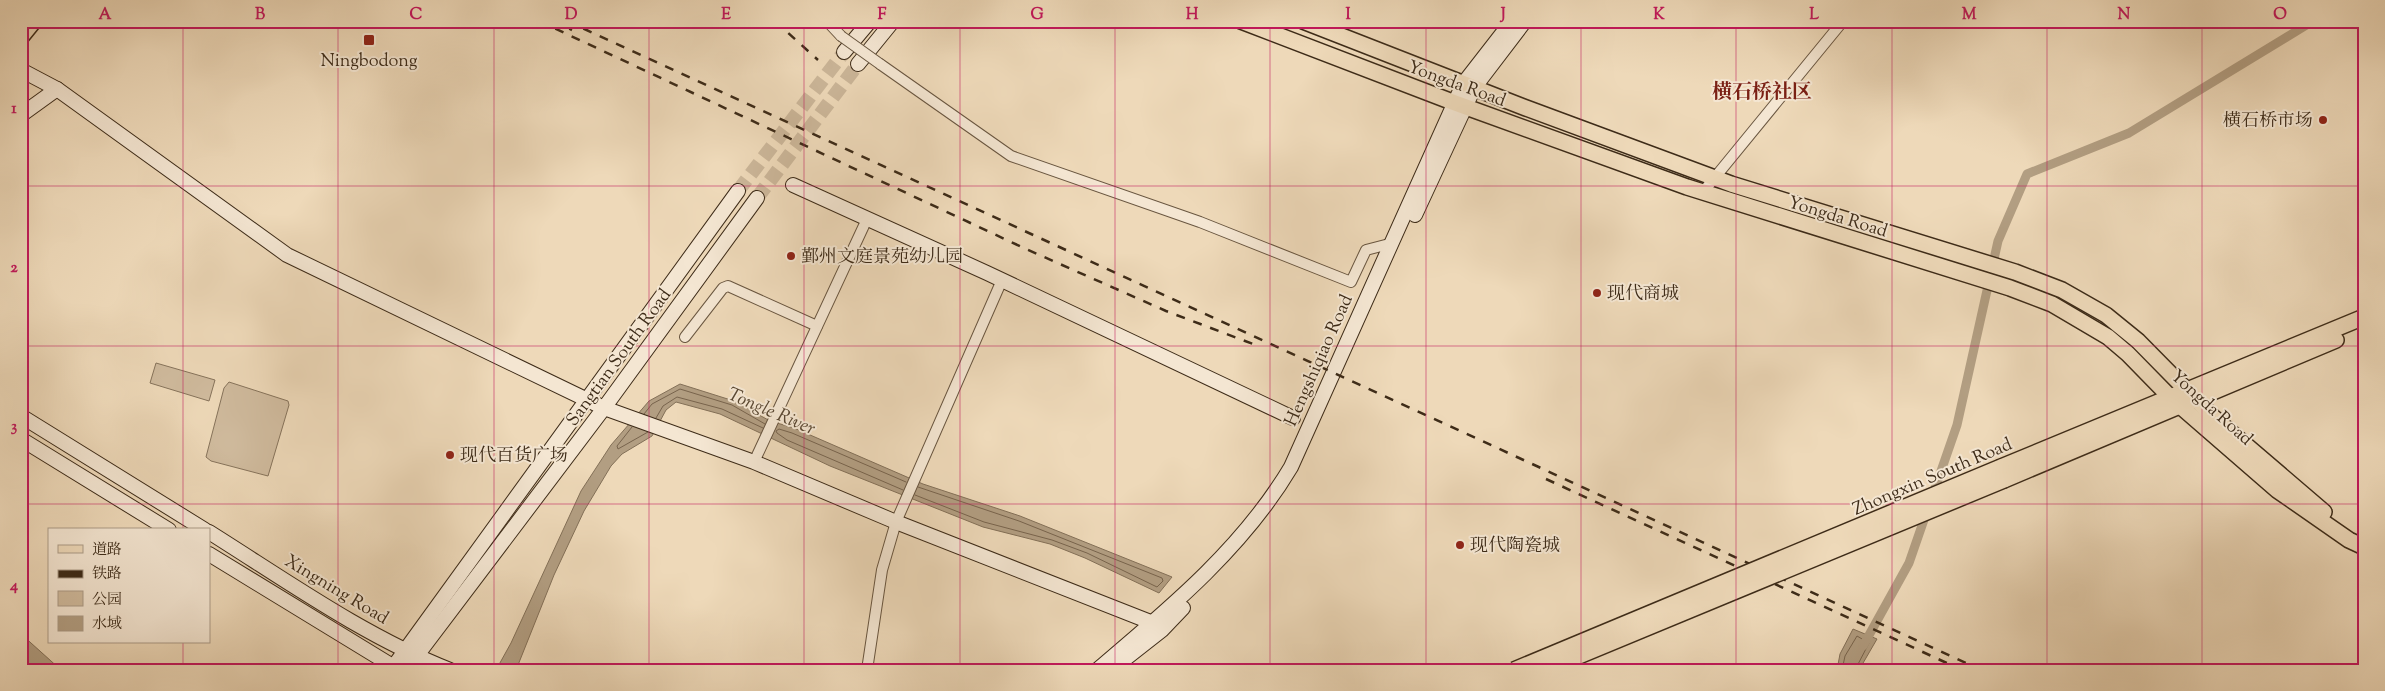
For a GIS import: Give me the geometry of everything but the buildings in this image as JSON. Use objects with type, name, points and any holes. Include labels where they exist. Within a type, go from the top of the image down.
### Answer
[{"type":"main road","points":[[21,37],[34,21]]},
{"type":"main road","points":[[844,52],[870,21]]},
{"type":"main road","points":[[858,64],[893,21]]},
{"type":"main road","name":"Yongda Road","points":[[1242,21],[1460,104],[1704,192],[2010,288],[2052,304],[2108,336],[2176,402],[2277,490],[2349,540],[2364,547]]},
{"type":"main road","name":"Yongda Road","points":[[1304,21],[1469,86],[1715,178],[2015,272],[2062,290],[2106,315],[2138,341],[2250,450],[2314,505],[2345,527],[2364,536]]},
{"type":"main road","name":"Hengshiqiao Road","points":[[1097,670],[1167,612],[1259,516],[1279,487],[1291,467],[1345,344],[1469,86],[1512,21]]},
{"type":"main road","name":"Hengshiqiao Road","points":[[1469,86],[1526,21]]},
{"type":"main road","points":[[21,70],[57,90],[287,255],[604,408],[754,462],[896,522],[1153,623]]},
{"type":"main road","points":[[21,115],[57,90]]},
{"type":"main road","name":"Hengshiqiao Road","points":[[1111,670],[1162,630],[1243,547],[1276,507],[1291,484],[1460,104]]},
{"type":"main road","points":[[793,186],[1002,280],[1293,418]]},
{"type":"main road","name":"Sangtian South Road","points":[[411,653],[585,399],[738,191]]},
{"type":"main road","name":"Sangtian South Road","points":[[411,653],[604,408],[757,198]]},
{"type":"main road","name":"Zhongxin South Road","points":[[1514,670],[2176,402],[2364,317]]},
{"type":"main road","name":"Zhongxin South Road","points":[[2192,395],[2215,390],[2364,328]]},
{"type":"main road","points":[[21,416],[202,528]]},
{"type":"main road","points":[[21,438],[166,528]]},
{"type":"main road","name":"Zhongxin South Road","points":[[1545,670],[2002,474]]},
{"type":"main road","name":"Xingning Road","points":[[210,533],[337,614],[411,653],[450,670]]},
{"type":"main road","name":"Xingning Road","points":[[210,555],[397,669]]},
{"type":"main road","points":[[397,669],[411,653]]},
{"type":"street","points":[[827,21],[841,36],[1011,156],[1200,222],[1351,282],[1366,250],[1393,244]]},
{"type":"street","points":[[1704,192],[1844,21]]},
{"type":"street","points":[[754,462],[867,218]]},
{"type":"street","points":[[867,670],[882,570],[896,522],[1002,280]]},
{"type":"street","points":[[685,337],[722,288],[728,286],[817,326]]},
{"type":"green space","points":[[156,363],[215,380],[209,401],[150,383]]},
{"type":"green space","points":[[229,382],[288,401],[289,405],[268,476],[211,461],[206,457],[224,388]]},
{"type":"water","points":[[680,384],[734,401],[770,421],[794,428],[923,484],[1020,516],[1172,577],[1159,593],[1085,558],[1050,544],[983,527],[830,466],[720,414],[676,402],[666,410],[652,436],[622,454],[611,466],[584,511],[554,575],[516,670],[496,670],[511,643],[581,491],[611,445],[649,401]]},
{"type":"water","points":[[1853,629],[1877,639],[1859,670],[1837,670],[1840,654]]},
{"type":"water","points":[[21,634],[61,670],[31,670],[21,662]]},
{"type":"waterway","points":[[1932,497],[1957,425],[1998,241],[2027,174],[2129,133],[2313,21]]},
{"type":"waterway","points":[[1863,646],[1909,563],[1927,511]]},
{"type":"tunnel","points":[[738,191],[844,52]]},
{"type":"tunnel","points":[[757,198],[858,64]]},
{"type":"railway","points":[[539,21],[1026,249],[1166,311],[1253,344]]},
{"type":"railway","points":[[553,21],[572,30]]},
{"type":"railway","points":[[567,21],[1981,670]]},
{"type":"railway","points":[[775,21],[818,60]]},
{"type":"railway","points":[[1546,479],[1962,670]]},
{"type":"place","name":"Ningbodong","points":[[369,40]]},
{"type":"place","name":"横石桥市场","points":[[2323,120]]},
{"type":"place","name":"鄞州文庭景苑幼儿园","points":[[791,256]]},
{"type":"place","name":"现代商城","points":[[1597,293]]},
{"type":"place","name":"现代百货广场","points":[[450,455]]},
{"type":"place","name":"现代陶瓷城","points":[[1460,545]]},
{"type":"district","name":"横石桥社区","points":[[1762,91]]},
{"type":"water label","name":"Tongle River","points":[[772,410]]}]
